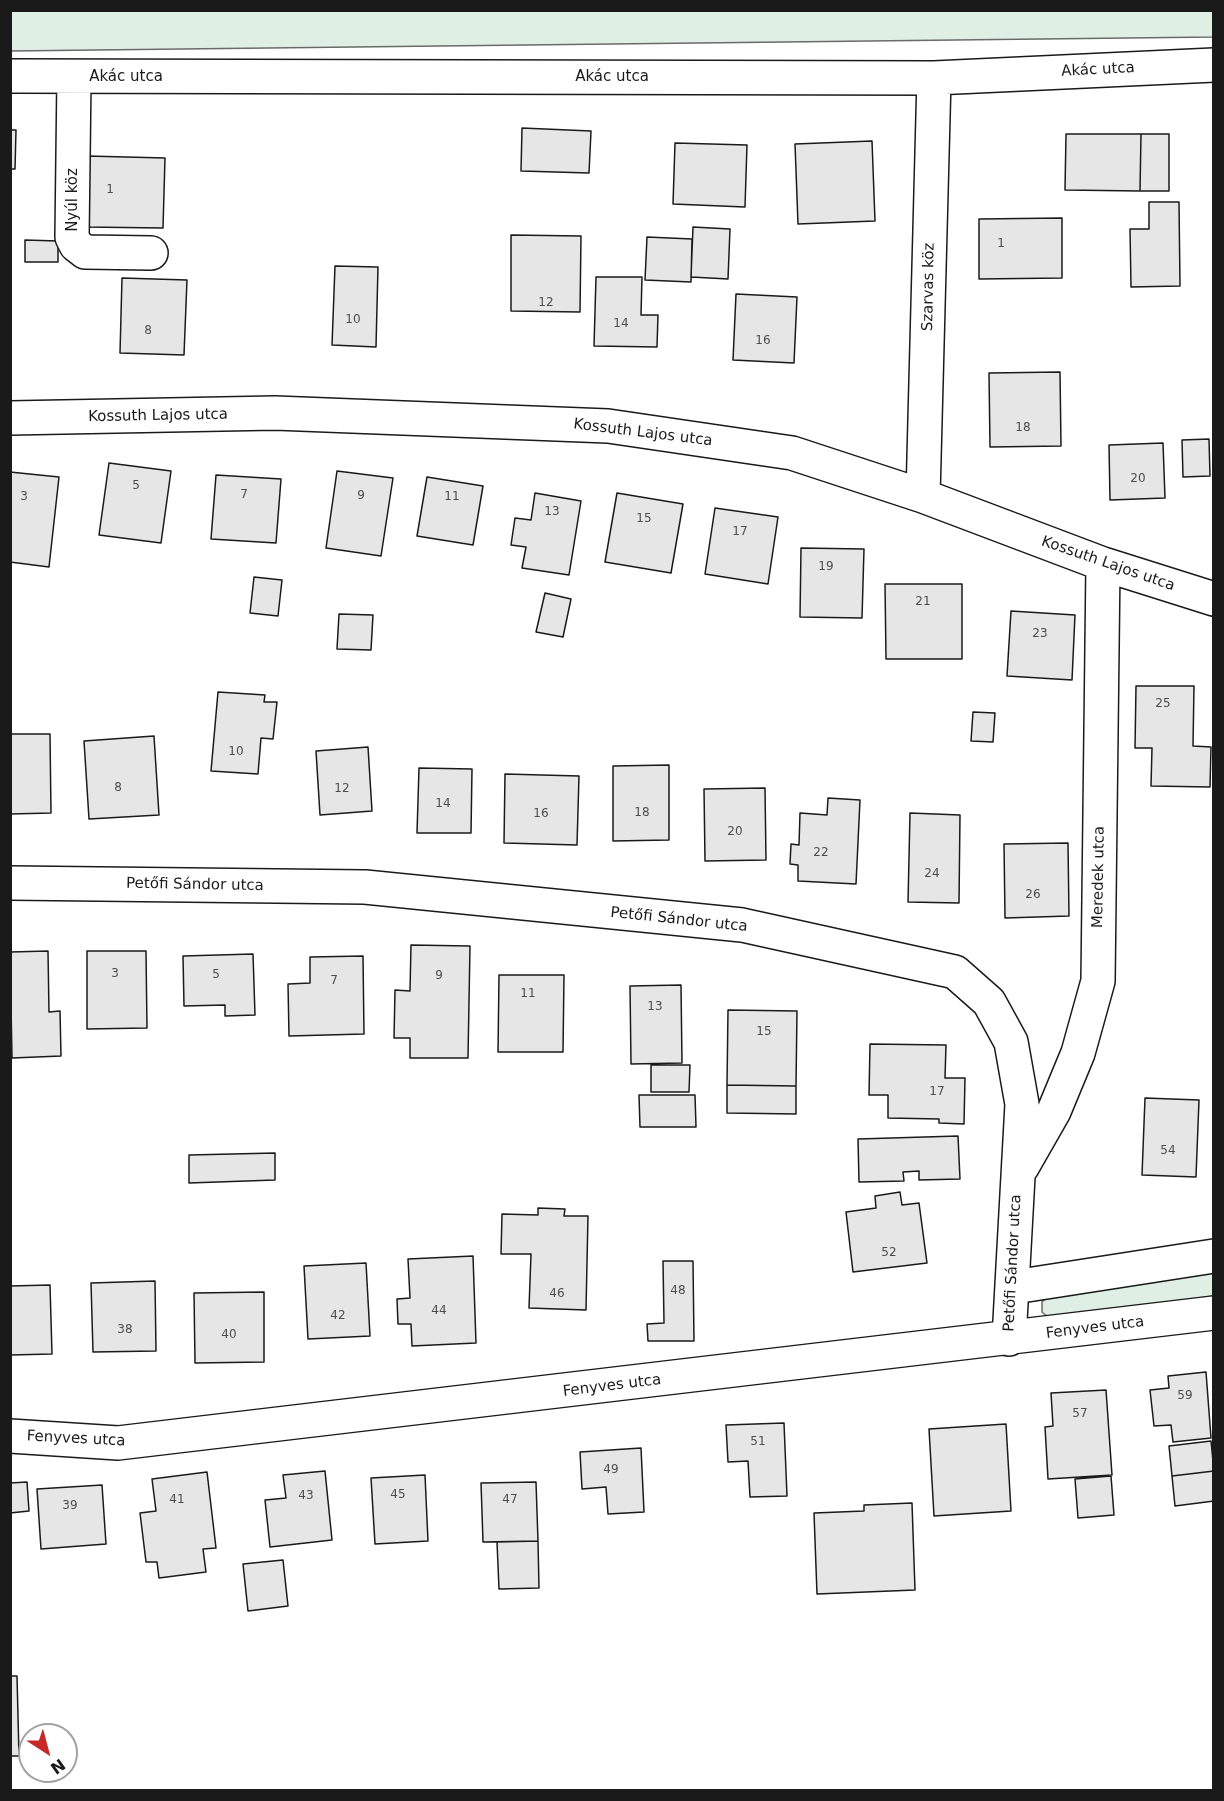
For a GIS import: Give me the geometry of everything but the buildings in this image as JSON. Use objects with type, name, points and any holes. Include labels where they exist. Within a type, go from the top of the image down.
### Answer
[{"type":"street","name":"Akác utca","points":[[10,76],[934,78],[1214,65]]},
{"type":"street","name":"Nyúl köz","points":[[74,77],[72,237],[76,245],[85,252],[151,254]]},
{"type":"street","name":"Szarvas köz","points":[[923,496],[934,78]]},
{"type":"street","name":"Kossuth Lajos utca","points":[[10,418],[275,413],[608,426],[792,453],[923,496],[1103,564],[1214,599]]},
{"type":"street","name":"Meredek utca","points":[[1018,1173],[1054,1111],[1074,1062],[1098,981],[1103,564]]},
{"type":"street","name":"Petőfi Sándor utca","points":[[10,883],[377,888],[742,925],[955,972],[989,1002],[1011,1042],[1022,1104],[1014,1287],[1009,1339]]},
{"type":"street","points":[[1014,1287],[1214,1256]]},
{"type":"street","name":"Fenyves utca","points":[[10,1436],[118,1443],[1214,1313]]},
{"type":"green space","points":[[11,10],[1213,10],[1213,37],[10,51]]},
{"type":"green space","points":[[1213,1270],[1213,1296],[1073,1317],[1049,1318],[1042,1312],[1042,1302],[1050,1294]]}]
